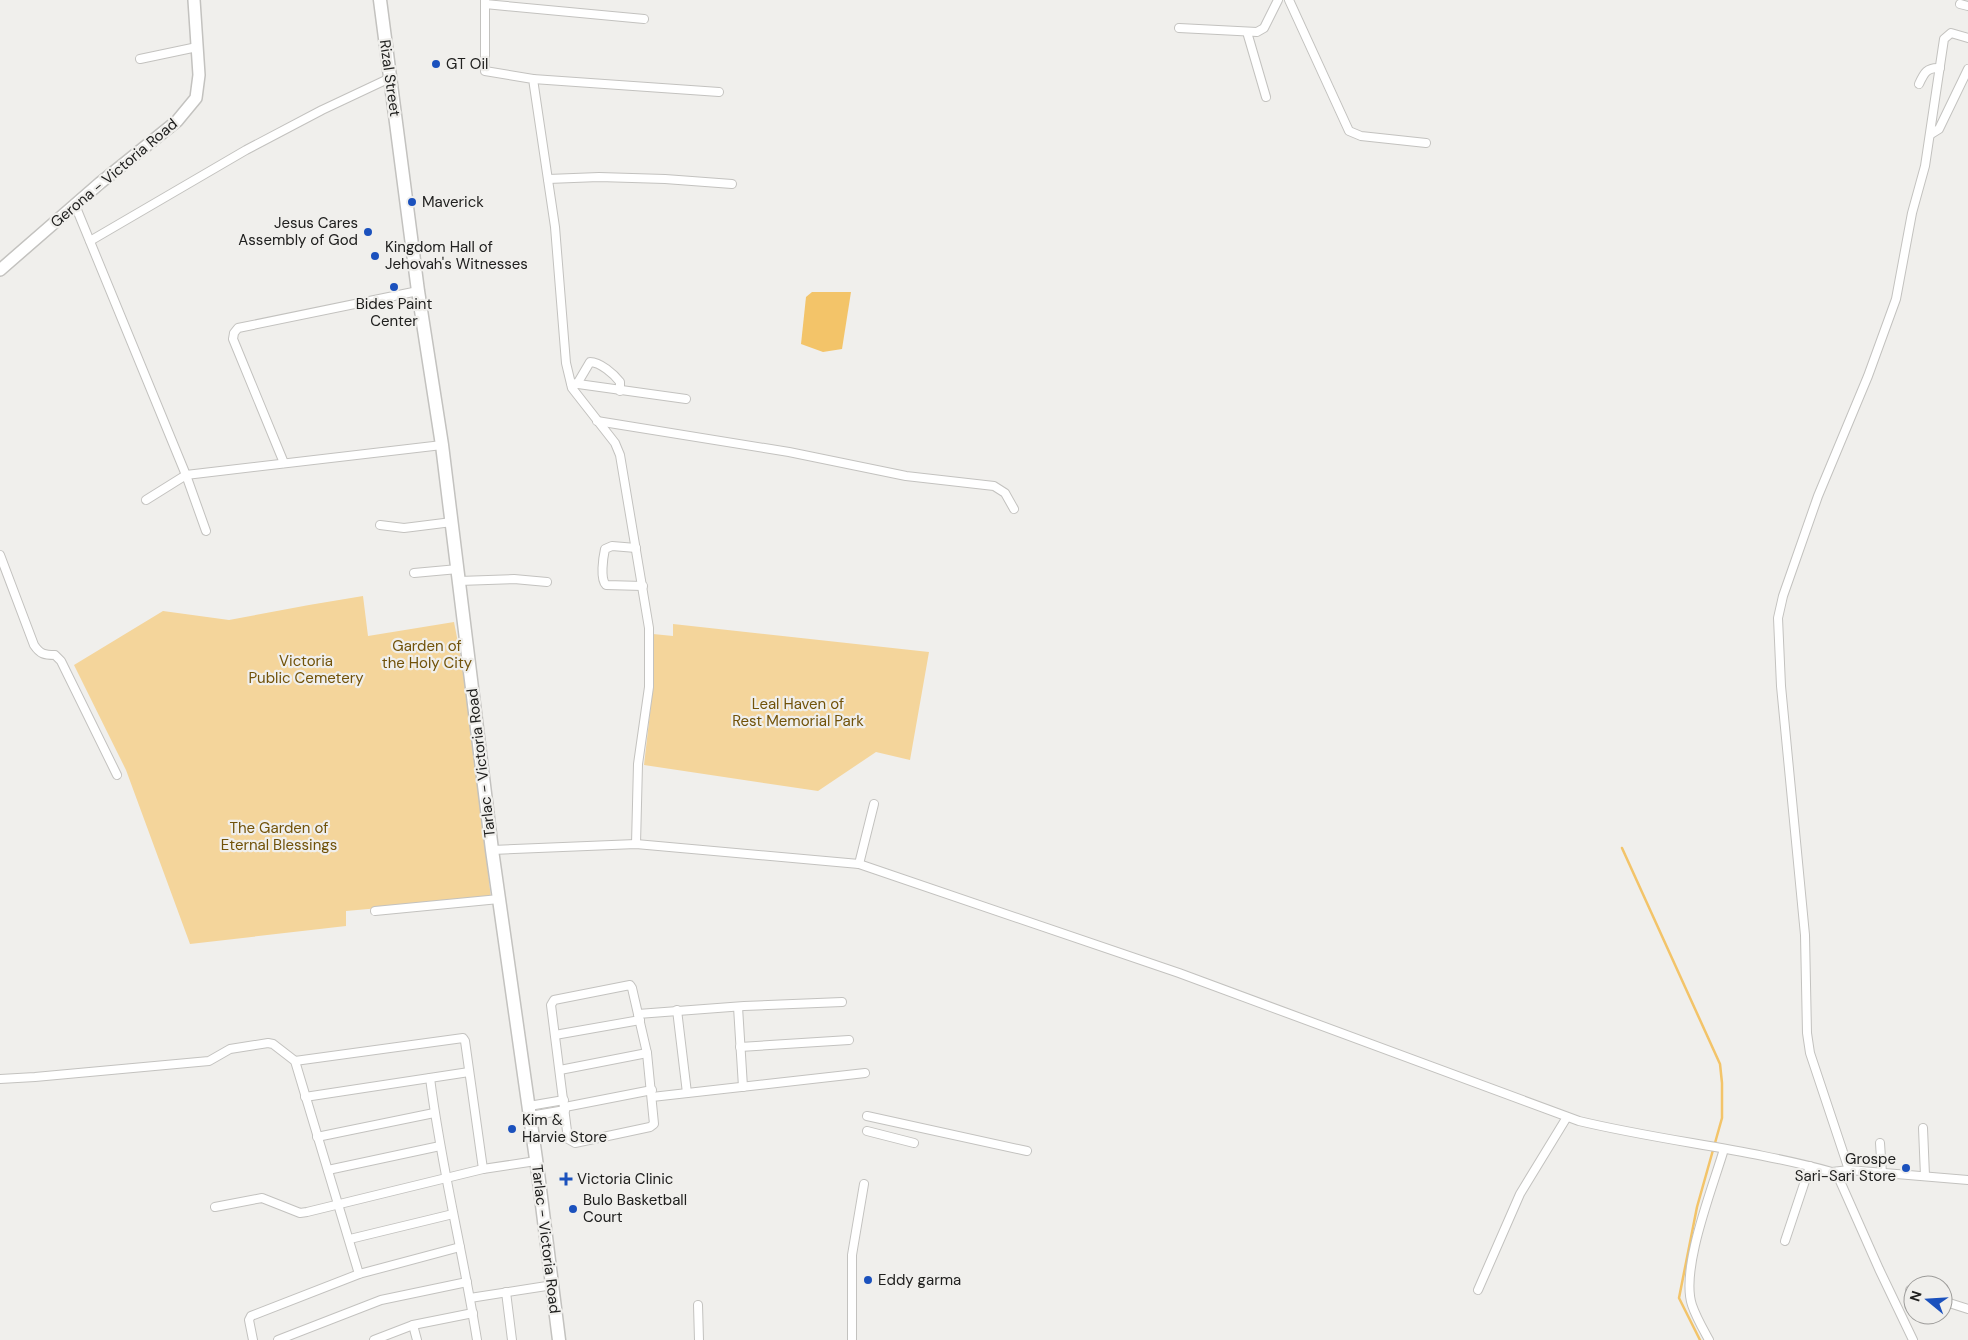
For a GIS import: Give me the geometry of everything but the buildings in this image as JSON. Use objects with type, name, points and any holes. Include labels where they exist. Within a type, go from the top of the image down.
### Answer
[{"type":"main road","name":"Gerona - Victoria Road","points":[[0,270],[177,121],[196,98],[199,75],[194,0]]},
{"type":"main road","name":"Rizal Street","points":[[380,0],[400,156]]},
{"type":"main road","name":"Tarlac - Victoria Road","points":[[400,156],[442,445],[492,850],[560,1340]]},
{"type":"street","points":[[1179,28],[1257,32],[1264,28],[1276,4],[1270,0]]},
{"type":"street","points":[[1289,0],[1349,131],[1360,136],[1426,143]]},
{"type":"street","points":[[644,19],[485,2],[485,70],[533,79],[719,92]]},
{"type":"street","points":[[1247,32],[1266,97]]},
{"type":"street","points":[[1849,1170],[1810,1053],[1805,935],[1781,686],[1778,618],[1783,596],[1818,496],[1868,376],[1896,299],[1903,254],[1925,166],[1946,36],[1955,33],[1968,38]]},
{"type":"street","points":[[140,59],[197,47]]},
{"type":"street","points":[[1919,84],[1926,70],[1933,67],[1940,68]]},
{"type":"street","points":[[1931,134],[1939,129],[1968,68]]},
{"type":"street","points":[[90,241],[246,150],[322,110],[390,78]]},
{"type":"street","points":[[533,79],[555,227],[566,363],[574,383]]},
{"type":"street","points":[[548,179],[598,177],[732,184]]},
{"type":"street","points":[[75,205],[186,475],[206,531]]},
{"type":"street","points":[[284,463],[234,339],[236,330],[238,328],[418,290]]},
{"type":"street","points":[[620,390],[620,382],[616,377],[601,365],[592,362],[590,362],[572,388],[615,443],[620,455],[650,628],[649,687],[638,764],[636,844]]},
{"type":"street","points":[[574,383],[686,399]]},
{"type":"street","points":[[597,421],[789,452],[906,476],[994,486],[1005,493],[1014,509]]},
{"type":"street","points":[[146,500],[186,475],[442,445]]},
{"type":"street","points":[[380,525],[404,528],[452,522]]},
{"type":"street","points":[[636,548],[612,546],[605,549],[603,555],[603,580],[606,585],[642,586]]},
{"type":"street","points":[[0,555],[34,645],[38,652],[45,655],[55,655],[62,661],[117,775]]},
{"type":"street","points":[[414,573],[547,582]]},
{"type":"street","points":[[859,864],[874,804]]},
{"type":"street","points":[[492,850],[636,844],[859,864],[1179,973],[1567,1117],[1624,1132],[1836,1172],[1849,1170],[1968,1180]]},
{"type":"street","points":[[375,911],[499,899]]},
{"type":"street","points":[[630,985],[639,1017],[647,1053],[654,1124],[575,1144],[568,1140],[551,1009],[554,1000],[630,985]]},
{"type":"street","points":[[555,1035],[678,1010],[842,1002]]},
{"type":"street","points":[[738,1007],[743,1087]]},
{"type":"street","points":[[678,1010],[687,1093]]},
{"type":"street","points":[[294,1062],[463,1038],[465,1041],[483,1169]]},
{"type":"street","points":[[740,1047],[849,1040]]},
{"type":"street","points":[[0,1079],[209,1061],[230,1049],[273,1044],[294,1062],[350,1239],[359,1274]]},
{"type":"street","points":[[560,1070],[647,1053]]},
{"type":"street","points":[[305,1097],[469,1072]]},
{"type":"street","points":[[529,1111],[652,1094],[687,1093],[866,1073]]},
{"type":"street","points":[[430,1078],[445,1180],[460,1247],[477,1340]]},
{"type":"street","points":[[317,1137],[434,1113]]},
{"type":"street","points":[[867,1116],[1027,1151]]},
{"type":"street","points":[[1478,1290],[1520,1194],[1567,1117]]},
{"type":"street","points":[[1923,1128],[1925,1176]]},
{"type":"street","points":[[867,1131],[914,1143]]},
{"type":"street","points":[[1880,1143],[1882,1173]]},
{"type":"street","points":[[328,1170],[440,1146]]},
{"type":"street","points":[[1709,1340],[1692,1305],[1689,1279],[1694,1249],[1724,1150]]},
{"type":"street","points":[[215,1207],[262,1198],[300,1212],[307,1212],[445,1180],[483,1169],[536,1161]]},
{"type":"street","points":[[1785,1241],[1810,1166]]},
{"type":"street","points":[[1836,1172],[1913,1340]]},
{"type":"street","points":[[852,1340],[852,1255],[864,1184]]},
{"type":"street","points":[[350,1239],[452,1214]]},
{"type":"street","points":[[252,1340],[249,1320],[251,1316],[359,1274],[460,1247]]},
{"type":"street","points":[[278,1340],[381,1300],[467,1282]]},
{"type":"street","points":[[470,1298],[553,1285]]},
{"type":"street","points":[[506,1292],[512,1340]]},
{"type":"street","points":[[1953,1304],[1968,1309]]},
{"type":"street","points":[[698,1305],[699,1340]]},
{"type":"street","points":[[378,1339],[413,1325],[473,1313]]},
{"type":"street","points":[[413,1325],[417,1340]]},
{"type":"green space","name":"The Garden of Eternal Blessings","points":[[363,596],[368,636],[454,622],[466,684],[491,898],[346,911],[346,926],[190,944],[126,770],[74,665],[163,611],[229,620]]},
{"type":"green space","name":"Leal Haven of Rest Memorial Park","points":[[673,624],[929,652],[910,760],[876,752],[818,791],[644,765],[653,687],[653,634],[673,636]]},
{"type":"shaded area","points":[[812,292],[851,292],[842,349],[823,352],[801,344],[806,297]]},
{"type":"waterway","points":[[1622,848],[1720,1064],[1722,1118],[1697,1207],[1679,1298],[1700,1340]]},
{"type":"place","name":"GT Oil","points":[[436,64]]},
{"type":"place","name":"Maverick","points":[[412,202]]},
{"type":"place","name":"Jesus Cares Assembly of God","points":[[368,232]]},
{"type":"place","name":"Kingdom Hall of Jehovah's Witnesses","points":[[375,256]]},
{"type":"place","name":"Bides Paint Center","points":[[394,287]]},
{"type":"place","name":"Kim & Harvie Store","points":[[512,1129]]},
{"type":"place","name":"Grospe Sari-Sari Store","points":[[1906,1168]]},
{"type":"place","name":"Victoria Clinic","points":[[566,1179]]},
{"type":"place","name":"Bulo Basketball Court","points":[[573,1209]]},
{"type":"place","name":"Eddy garma","points":[[868,1280]]},
{"type":"park label","name":"Garden of the Holy City","points":[[427,654]]},
{"type":"park label","name":"Victoria Public Cemetery","points":[[306,670]]}]
